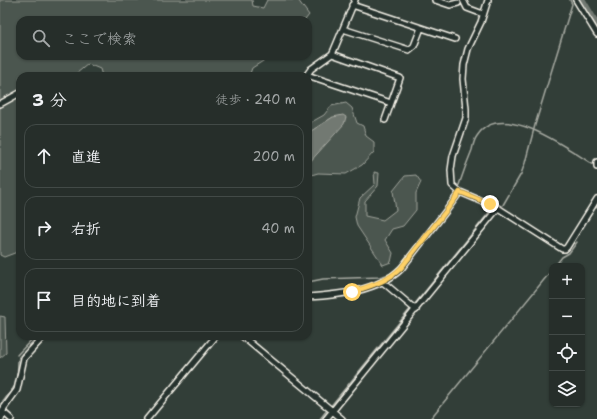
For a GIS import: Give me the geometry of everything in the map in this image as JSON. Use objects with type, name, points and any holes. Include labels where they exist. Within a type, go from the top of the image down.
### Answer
[{"type":"street","points":[[435,0],[450,5],[458,3]]},
{"type":"street","points":[[463,0],[467,8],[484,14]]},
{"type":"street","points":[[488,0],[484,14],[468,49],[464,65],[463,79],[466,118],[453,156],[451,170],[452,185],[460,192],[498,208],[562,249],[565,249],[577,234],[597,199]]},
{"type":"street","points":[[576,0],[597,34]]},
{"type":"street","points":[[309,72],[332,54],[354,2],[421,28],[455,39]]},
{"type":"street","points":[[343,28],[409,50],[414,46],[421,28]]},
{"type":"street","points":[[332,54],[400,78],[385,120]]},
{"type":"street","points":[[312,77],[391,103]]},
{"type":"street","points":[[0,104],[16,95]]},
{"type":"street","points":[[597,162],[597,167]]},
{"type":"street","points":[[312,297],[352,292],[383,282],[393,276],[401,268],[460,192]]},
{"type":"street","points":[[326,419],[330,409],[416,310],[498,208]]},
{"type":"street","points":[[383,282],[416,310]]},
{"type":"street","points":[[1,419],[2,411],[17,390],[24,358],[40,340]]},
{"type":"street","points":[[147,419],[213,340]]},
{"type":"street","points":[[247,340],[342,419]]},
{"type":"street","points":[[2,411],[11,419]]},
{"type":"shaded area","points":[[0,0],[252,0],[253,6],[263,8],[267,0],[298,0],[309,15],[308,16],[16,16],[16,60],[265,60],[252,68],[250,72],[101,72],[100,69],[88,64],[78,72],[16,72],[16,252],[4,257],[0,255]]},
{"type":"shaded area","points":[[346,103],[352,108],[357,123],[363,126],[366,136],[374,142],[374,152],[362,165],[346,174],[318,173],[312,175],[312,159],[333,117],[312,130],[312,122],[324,115],[331,106]]},
{"type":"shaded area","points":[[343,115],[346,117],[344,124],[312,160],[312,130],[333,117]]},
{"type":"shaded area","points":[[374,172],[379,173],[378,186],[365,201],[365,216],[383,220],[396,210],[393,191],[405,176],[416,175],[421,182],[416,193],[416,210],[403,226],[392,229],[385,240],[393,253],[391,262],[383,265],[357,226],[355,217],[360,198],[375,184]]},
{"type":"shaded area","points":[[0,316],[5,317],[6,353],[0,358]]},
{"type":"waterway","points":[[503,205],[521,174],[525,163],[572,4],[570,0]]},
{"type":"waterway","points":[[581,0],[597,27]]},
{"type":"waterway","points":[[459,185],[477,136],[488,126],[502,122],[518,125],[535,131],[552,139],[594,165]]},
{"type":"waterway","points":[[452,199],[456,192]]},
{"type":"waterway","points":[[414,305],[492,209]]},
{"type":"waterway","points":[[405,259],[422,238]]},
{"type":"waterway","points":[[557,263],[562,257],[569,253],[577,242]]},
{"type":"waterway","points":[[312,281],[323,279],[379,277],[390,274],[403,262]]},
{"type":"waterway","points":[[430,419],[549,274]]},
{"type":"waterway","points":[[330,407],[411,308]]},
{"type":"waterway","points":[[17,355],[31,340]]},
{"type":"waterway","points":[[0,406],[17,381],[19,357],[34,340]]},
{"type":"waterway","points":[[320,419],[327,410]]},
{"type":"route","points":[[352,292],[383,282],[393,276],[401,268],[460,192],[490,204]]}]
